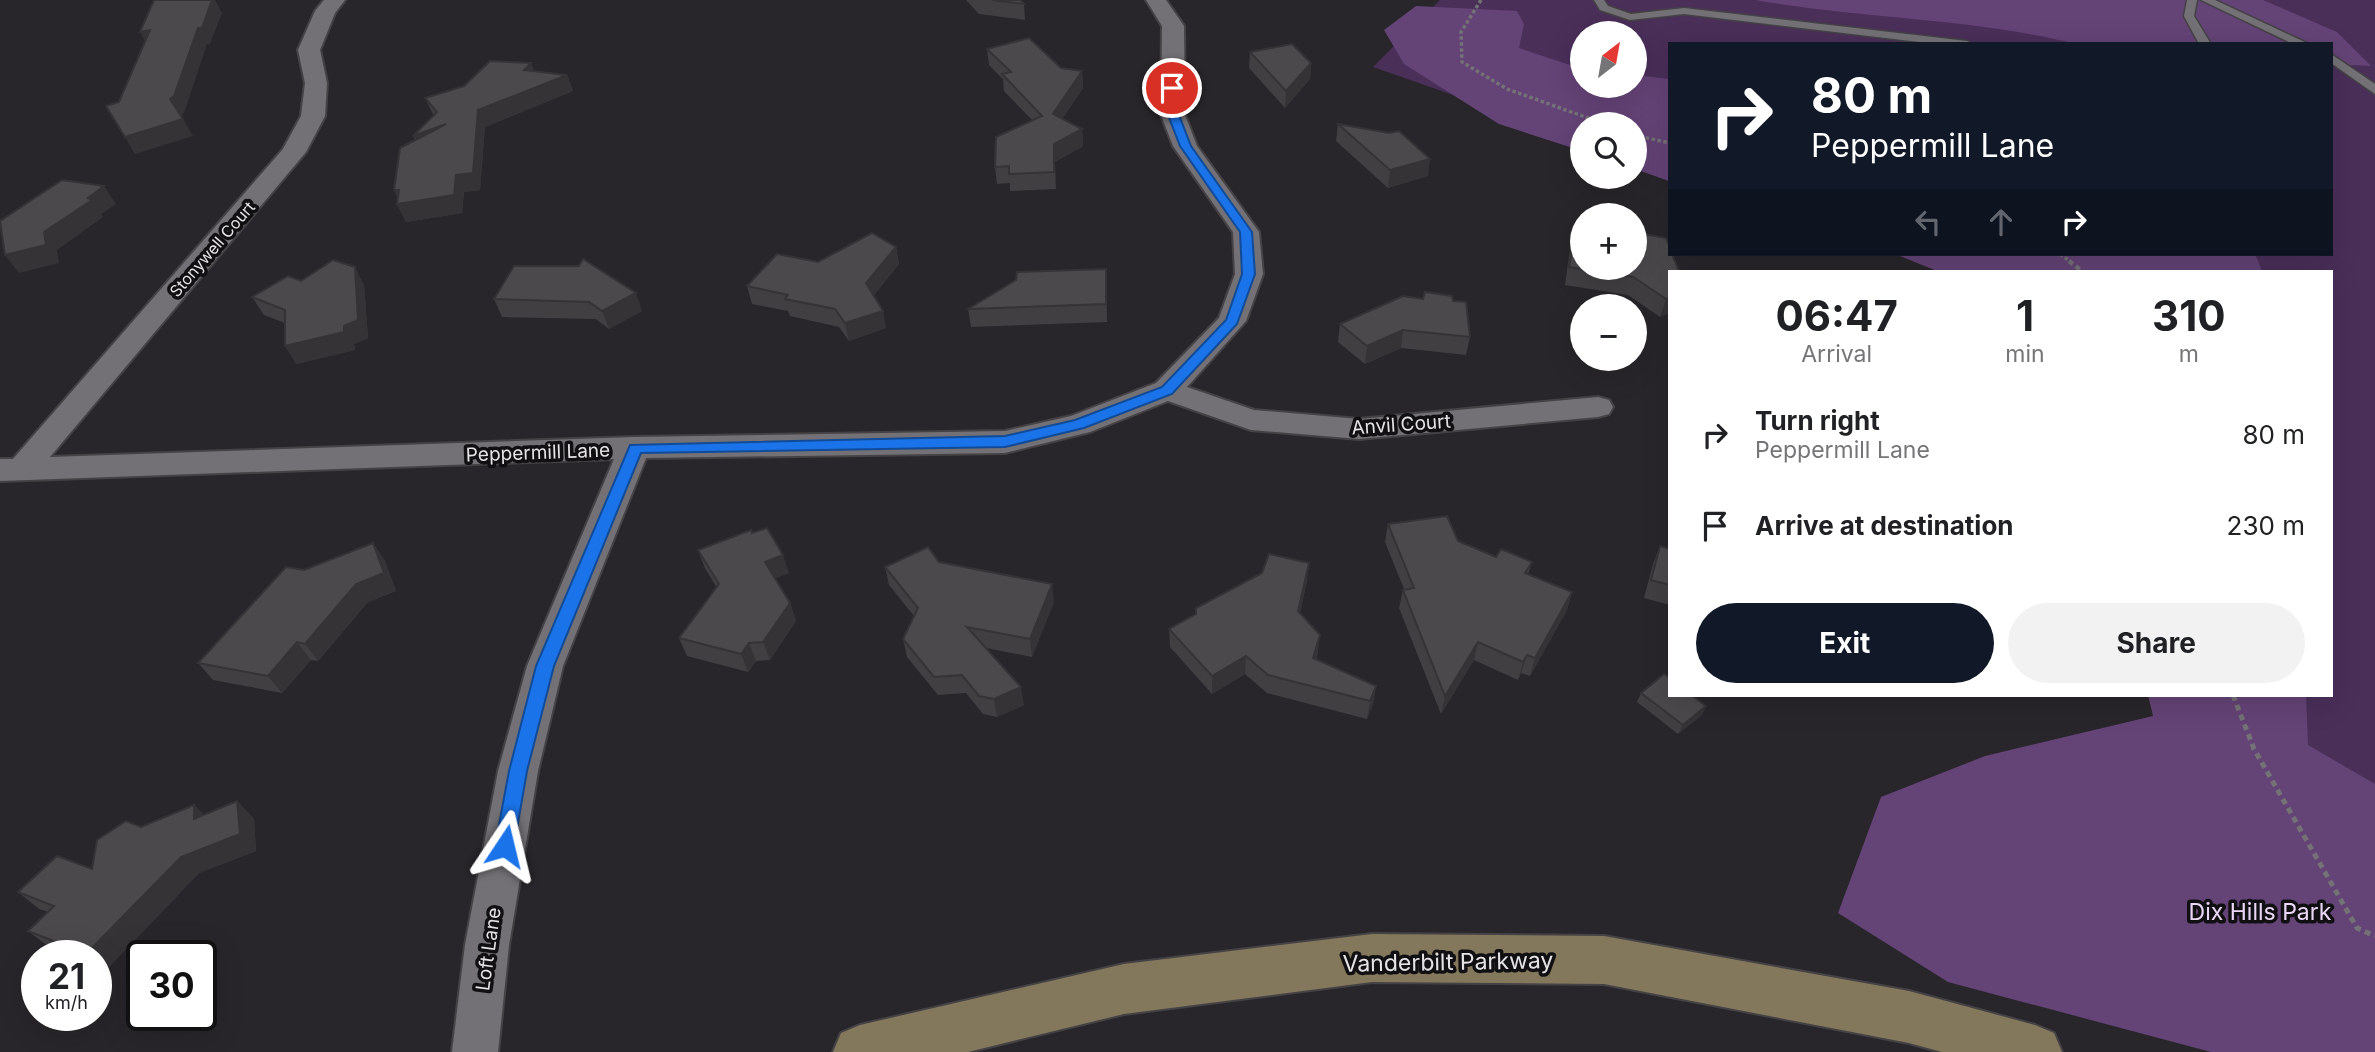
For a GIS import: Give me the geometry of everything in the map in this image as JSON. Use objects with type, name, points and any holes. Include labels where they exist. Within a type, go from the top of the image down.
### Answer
[{"type":"main road","name":"Vanderbilt Parkway","points":[[860,1052],[1124,989],[1372,958],[1604,960],[1909,1017],[2035,1052]]},
{"type":"street","name":"Stonywell Court","points":[[11,470],[293,152],[313,116],[316,83],[309,50],[325,11],[335,0]]},
{"type":"street","name":"Peppermill Lane","points":[[11,470],[635,448],[1005,442],[1079,425],[1167,390],[1232,321],[1249,274],[1246,232],[1185,146],[1173,115],[1173,26],[1156,0]]},
{"type":"street","name":"Anvil Court","points":[[1167,390],[1251,420],[1359,429],[1598,407]]},
{"type":"street","name":"Loft Lane","points":[[475,1052],[486,945],[516,784],[545,666],[635,448]]},
{"type":"lane","points":[[1599,0],[1604,8],[1630,17],[1684,11],[1950,42]]},
{"type":"lane","points":[[2192,0],[2189,16],[2204,42]]},
{"type":"lane","points":[[2206,0],[2299,42]]},
{"type":"lane","points":[[2333,58],[2375,90]]},
{"type":"path","points":[[1481,0],[1461,32],[1462,62],[1507,89],[1571,112]]},
{"type":"path","points":[[1647,138],[1668,143]]},
{"type":"path","points":[[2063,256],[2081,270]]},
{"type":"path","points":[[2234,697],[2254,749],[2357,928],[2375,936]]},
{"type":"shaded area","name":"Dix Hills Park","points":[[1440,0],[2375,0],[2375,1052],[2191,697],[2333,697],[2333,270],[1950,270],[1910,256],[2333,256],[2333,42],[1668,42],[1668,170],[1647,141],[1647,112],[1570,112],[1570,136],[1373,67]]},
{"type":"green space","points":[[1755,0],[2263,0],[2337,32],[2371,66],[2333,64],[2333,42],[2067,42],[1997,29]]},
{"type":"green space","points":[[1416,6],[1517,11],[1524,24],[1519,48],[1570,65],[1570,98],[1647,98],[1647,76],[1668,79],[1668,181],[1647,173],[1647,112],[1570,112],[1570,147],[1499,124],[1404,64],[1384,30]]},
{"type":"green space","points":[[1900,256],[2256,256],[2262,270],[1935,270]]},
{"type":"green space","points":[[2148,697],[2306,697],[2308,745],[2375,784],[2375,1052],[2211,1052],[1948,982],[1838,913],[1881,797],[1985,756],[2153,716]]},
{"type":"building","points":[[154,0],[212,0],[202,28],[198,28],[174,96],[170,99],[183,119],[125,137],[106,106],[119,102],[150,30],[140,32]]},
{"type":"building","points":[[992,0],[1020,0],[1024,4]]},
{"type":"building","points":[[1029,38],[1061,68],[1082,71],[1053,114],[1082,129],[1054,144],[1054,172],[1009,174],[1009,166],[995,167],[996,137],[1042,116],[1002,74],[1011,72],[987,49]]},
{"type":"building","points":[[1292,44],[1311,63],[1286,91],[1250,52]]},
{"type":"building","points":[[490,61],[531,63],[524,70],[567,75],[478,110],[473,173],[456,175],[454,195],[397,204],[399,190],[394,190],[400,148],[446,124],[413,136],[437,112],[425,98],[464,86]]},
{"type":"building","points":[[1338,124],[1389,133],[1399,131],[1430,159],[1390,170]]},
{"type":"building","points":[[62,180],[104,186],[88,198],[92,200],[44,232],[46,245],[5,255],[0,221]]},
{"type":"building","points":[[872,233],[896,247],[866,283],[883,311],[845,323],[835,309],[785,299],[788,295],[747,286],[777,254],[818,262]]},
{"type":"building","points":[[1647,235],[1666,238],[1668,256],[1673,256],[1679,270],[1668,270],[1666,299],[1638,280],[1647,280]]},
{"type":"building","points":[[583,259],[636,293],[602,311],[589,302],[494,299],[514,266],[579,266]]},
{"type":"building","points":[[333,260],[355,267],[358,320],[344,326],[344,332],[285,346],[285,310],[252,297],[288,276],[301,281]]},
{"type":"building","points":[[1106,269],[1106,304],[968,309],[1016,280],[1017,272]]},
{"type":"building","points":[[1425,292],[1452,296],[1453,301],[1466,302],[1470,337],[1403,330],[1367,346],[1340,324],[1403,296],[1423,299]]},
{"type":"building","points":[[1447,516],[1458,541],[1496,557],[1501,549],[1532,562],[1525,573],[1572,592],[1535,658],[1527,655],[1523,662],[1478,642],[1445,696],[1403,590],[1414,588],[1388,524]]},
{"type":"building","points":[[767,528],[783,555],[765,562],[790,603],[763,642],[749,643],[741,654],[679,638],[719,584],[698,550],[751,530],[752,533]]},
{"type":"building","points":[[373,543],[384,573],[356,584],[305,644],[297,642],[268,676],[198,663],[286,567],[304,570]]},
{"type":"building","points":[[1660,546],[1668,548],[1668,584],[1651,580]]},
{"type":"building","points":[[928,547],[939,562],[1052,584],[1030,639],[967,627],[1021,687],[994,699],[979,696],[962,675],[934,677],[903,639],[918,608],[885,567]]},
{"type":"building","points":[[1269,554],[1309,563],[1298,611],[1320,635],[1313,658],[1376,686],[1370,701],[1268,675],[1246,656],[1212,676],[1169,629],[1196,614],[1196,608],[1262,573]]},
{"type":"building","points":[[1664,674],[1668,677],[1668,697],[1694,697],[1706,706],[1683,725],[1641,693]]},
{"type":"building","points":[[237,801],[240,834],[181,857],[100,940],[51,940],[28,931],[54,906],[18,892],[57,856],[92,869],[97,840],[126,821],[141,827],[194,805],[194,819]]},
{"type":"route","points":[[505,846],[518,771],[545,666],[635,448],[1005,442],[1079,425],[1167,390],[1232,321],[1249,274],[1246,232],[1185,146],[1173,115],[1172,88]]}]
